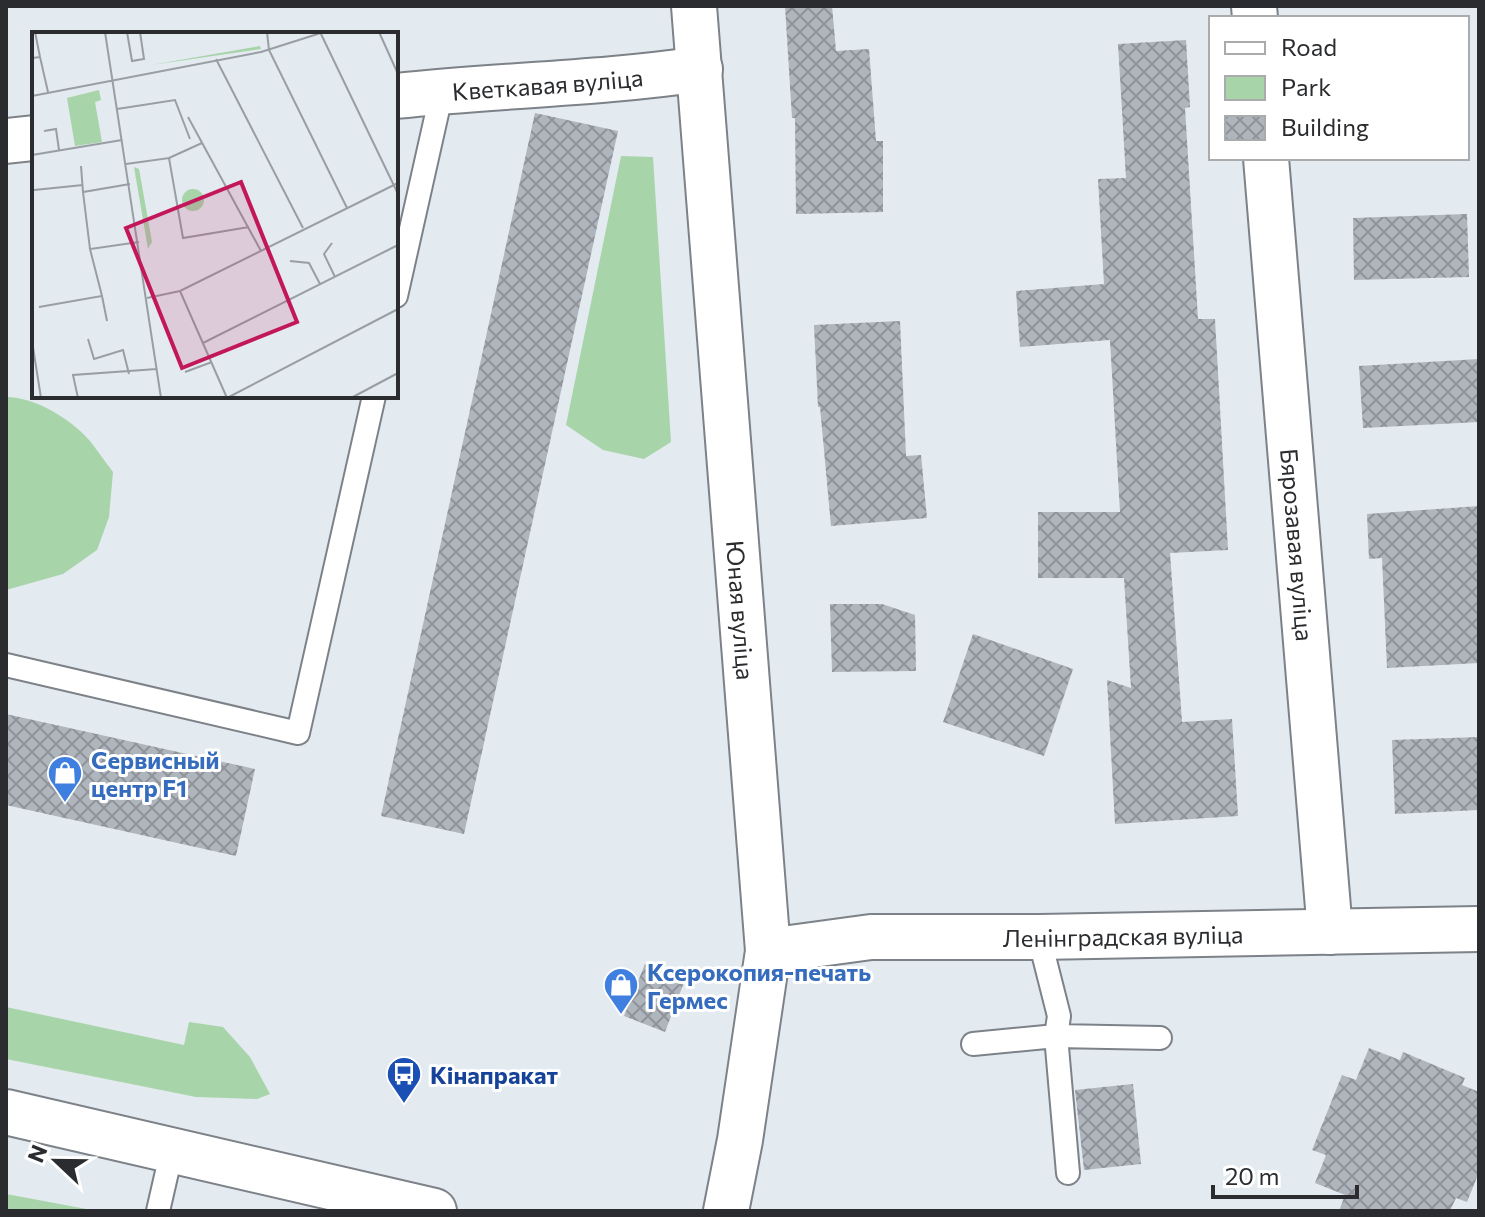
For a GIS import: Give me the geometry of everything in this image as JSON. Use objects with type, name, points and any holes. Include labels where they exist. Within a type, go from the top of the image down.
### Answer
[{"type":"street","name":"Юная вуліца","points":[[694,6],[768,951],[740,1140],[726,1211]]},
{"type":"street","name":"Кветкавая вуліца","points":[[398,96],[647,77],[700,69]]},
{"type":"street","points":[[6,141],[32,138]]},
{"type":"street","name":"Бярозавая вуліца","points":[[1266,160],[1330,932]]},
{"type":"street","name":"Ленінградская вуліца","points":[[768,951],[871,937],[1479,929]]},
{"type":"street","points":[[6,1112],[434,1211]]},
{"type":"lane","points":[[398,287],[442,91]]},
{"type":"lane","points":[[6,665],[298,733],[374,398]]},
{"type":"lane","points":[[1039,937],[1059,1016],[1056,1036],[1068,1173]]},
{"type":"lane","points":[[973,1044],[1056,1036],[1160,1038]]},
{"type":"lane","points":[[158,1211],[172,1150]]},
{"type":"green space","points":[[621,156],[653,157],[671,442],[644,459],[603,450],[566,425]]},
{"type":"green space","points":[[6,397],[29,401],[63,417],[90,441],[113,472],[109,517],[97,550],[63,574],[6,590]]},
{"type":"green space","points":[[6,1007],[184,1045],[189,1022],[223,1027],[250,1057],[270,1094],[257,1099],[196,1097],[6,1059]]},
{"type":"green space","points":[[6,1194],[97,1211],[6,1211]]},
{"type":"building","points":[[785,6],[832,6],[836,51],[869,49],[876,141],[883,141],[883,212],[796,214],[795,118],[792,118]]},
{"type":"building","points":[[1186,40],[1190,107],[1185,108],[1198,319],[1215,319],[1228,550],[1170,553],[1182,722],[1232,719],[1238,816],[1115,824],[1107,680],[1131,688],[1124,578],[1038,578],[1038,512],[1120,512],[1110,340],[1020,347],[1016,291],[1104,284],[1098,179],[1126,178],[1118,44]]},
{"type":"building","points":[[535,113],[618,131],[464,834],[381,816]]},
{"type":"building","points":[[1467,214],[1469,277],[1354,280],[1353,218]]},
{"type":"building","points":[[900,321],[906,456],[921,455],[927,518],[831,526],[818,407],[814,325]]},
{"type":"building","points":[[1479,359],[1479,422],[1363,428],[1359,366]]},
{"type":"building","points":[[1479,506],[1479,663],[1387,668],[1382,558],[1369,559],[1367,514]]},
{"type":"building","points":[[830,604],[882,604],[915,615],[916,671],[832,672]]},
{"type":"building","points":[[973,634],[1073,669],[1044,756],[943,722]]},
{"type":"building","points":[[6,714],[255,769],[236,856],[6,805]]},
{"type":"building","points":[[1479,737],[1479,810],[1395,814],[1392,740]]},
{"type":"building","points":[[645,964],[685,980],[665,1032],[624,1016]]},
{"type":"building","points":[[1369,1048],[1400,1060],[1403,1052],[1465,1078],[1462,1085],[1479,1092],[1479,1172],[1467,1202],[1456,1198],[1450,1211],[1339,1211],[1345,1195],[1315,1183],[1326,1155],[1312,1150],[1342,1075],[1356,1080]]},
{"type":"building","points":[[1133,1084],[1141,1164],[1084,1170],[1075,1090]]},
{"type":"place","name":"Сервисный центр F1","points":[[65,804]]},
{"type":"place","name":"Ксерокопия-печать Гермес","points":[[621,1016]]},
{"type":"place","name":"Кінапракат","points":[[404,1105]]}]
